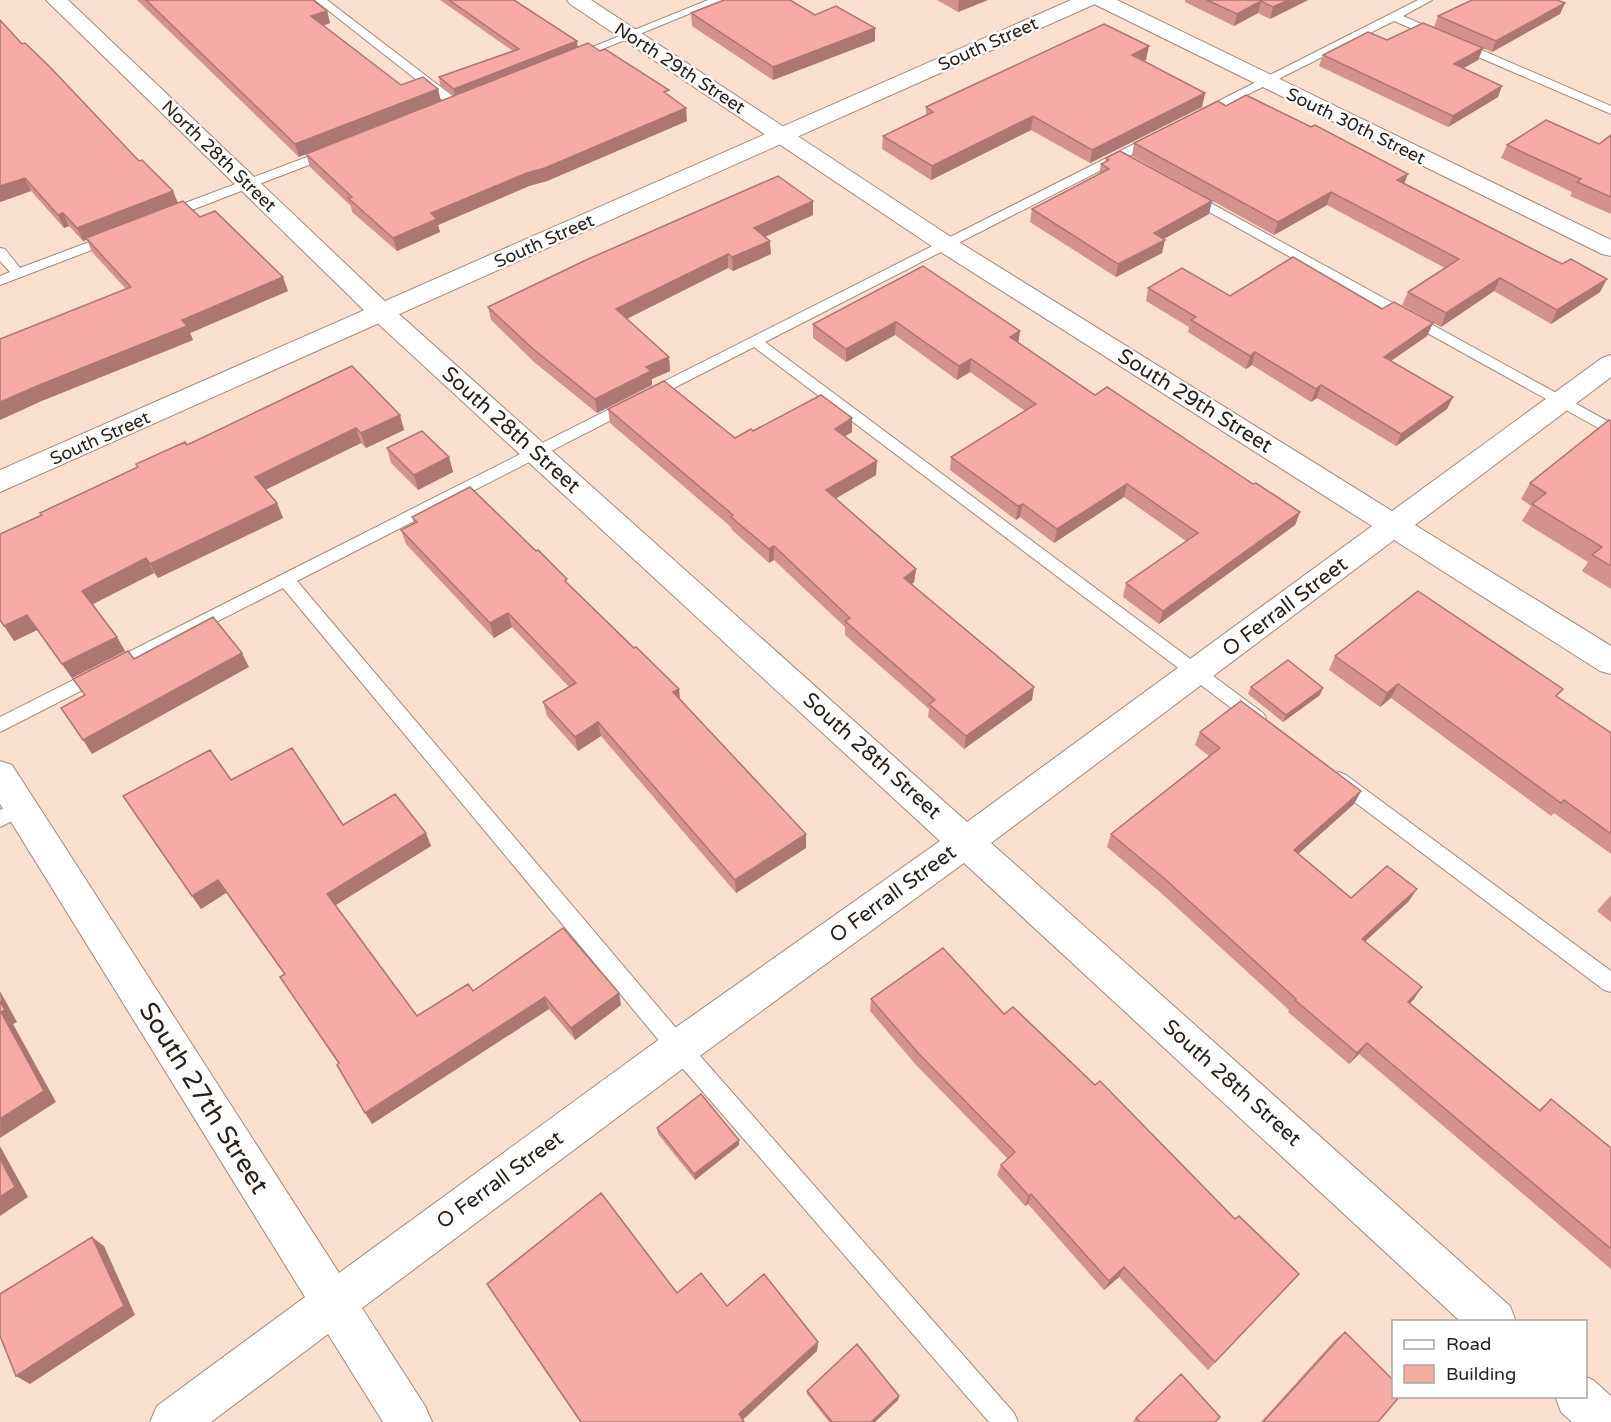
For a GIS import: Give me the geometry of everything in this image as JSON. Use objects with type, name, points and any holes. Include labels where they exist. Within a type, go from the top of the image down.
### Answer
[{"type":"street","name":"North 28th Street","points":[[56,0],[382,313]]},
{"type":"street","name":"North 29th Street","points":[[577,0],[782,137]]},
{"type":"street","name":"South Street","points":[[0,482],[1088,0]]},
{"type":"street","name":"South 30th Street","points":[[1101,0],[1611,249]]},
{"type":"street","name":"South 29th Street","points":[[782,137],[945,244],[1611,662]]},
{"type":"street","name":"South 28th Street","points":[[382,313],[967,841],[1492,1320]]},
{"type":"street","name":"O Ferrall Street","points":[[173,1422],[679,1048],[1196,673],[1611,364]]},
{"type":"street","name":"South 27th Street","points":[[0,775],[10,813],[409,1422]]},
{"type":"street","points":[[1579,1398],[1605,1422]]},
{"type":"lane","points":[[320,0],[455,104]]},
{"type":"lane","points":[[562,62],[718,0]]},
{"type":"lane","points":[[1192,118],[1427,0]]},
{"type":"lane","points":[[1395,16],[1611,110]]},
{"type":"lane","points":[[0,725],[945,244],[1125,159],[1161,134]]},
{"type":"lane","points":[[151,222],[345,146]]},
{"type":"lane","points":[[1172,185],[1611,430]]},
{"type":"lane","points":[[0,282],[129,230]]},
{"type":"lane","points":[[0,252],[18,274]]},
{"type":"lane","points":[[755,341],[1272,729]]},
{"type":"lane","points":[[286,580],[679,1048],[1005,1422]]},
{"type":"lane","points":[[1328,771],[1611,983]]},
{"type":"building","points":[[146,0],[313,0],[327,11],[311,16],[401,85],[423,77],[438,89],[295,144]]},
{"type":"building","points":[[449,0],[514,0],[577,41],[454,89],[439,77],[519,49]]},
{"type":"building","points":[[724,0],[790,0],[815,15],[836,6],[875,28],[773,67],[691,13]]},
{"type":"building","points":[[1207,0],[1288,0],[1273,7],[1261,1],[1237,14]]},
{"type":"building","points":[[1472,0],[1557,0],[1565,3],[1496,41],[1438,16]]},
{"type":"building","points":[[0,20],[22,44],[25,43],[49,66],[139,161],[142,160],[173,191],[77,228],[63,213],[58,215],[25,178],[0,186]]},
{"type":"building","points":[[1423,23],[1483,48],[1454,64],[1502,86],[1453,116],[1323,55],[1368,32],[1387,40]]},
{"type":"building","points":[[1104,24],[1149,46],[1132,55],[1205,93],[1092,150],[1033,116],[932,166],[883,136],[933,112],[926,107]]},
{"type":"building","points":[[588,43],[600,51],[605,49],[669,90],[664,92],[686,108],[431,213],[437,219],[393,238],[348,198],[352,197],[306,154]]},
{"type":"building","points":[[1246,95],[1311,127],[1315,125],[1408,174],[1397,180],[1562,264],[1571,259],[1607,279],[1557,310],[1500,278],[1446,313],[1408,292],[1459,259],[1331,192],[1278,222],[1134,143],[1218,101],[1226,106]]},
{"type":"building","points":[[1546,120],[1599,144],[1611,135],[1611,197],[1577,182],[1581,179],[1507,145]]},
{"type":"building","points":[[1120,151],[1212,201],[1154,233],[1165,240],[1118,264],[1032,209],[1109,169],[1101,164],[1109,160],[1106,158]]},
{"type":"building","points":[[778,176],[813,201],[754,228],[770,241],[732,257],[728,254],[616,309],[669,357],[646,367],[651,371],[595,399],[532,348],[488,307],[586,260]]},
{"type":"building","points":[[183,201],[200,217],[215,211],[283,277],[182,320],[187,326],[0,402],[0,339],[131,287],[86,238]]},
{"type":"building","points":[[1293,257],[1382,309],[1394,302],[1433,323],[1384,357],[1453,397],[1401,434],[1321,385],[1316,389],[1255,352],[1250,356],[1191,320],[1196,317],[1148,288],[1182,268],[1230,296]]},
{"type":"building","points":[[923,266],[1020,331],[1010,337],[1095,395],[1107,387],[1253,484],[1256,483],[1300,512],[1163,611],[1126,583],[1198,533],[1127,484],[1057,529],[1023,504],[1018,506],[951,457],[1036,404],[971,359],[959,366],[896,322],[846,349],[813,324]]},
{"type":"building","points":[[352,366],[400,415],[361,433],[356,428],[255,477],[277,503],[150,564],[146,558],[82,591],[117,637],[62,664],[27,615],[4,626],[0,620],[0,534],[138,467],[136,464],[185,442],[187,445]]},
{"type":"building","points":[[664,381],[735,438],[821,395],[852,418],[835,429],[877,461],[826,490],[916,569],[904,578],[1034,687],[966,736],[929,704],[935,700],[845,621],[850,618],[774,546],[769,549],[731,517],[733,515],[608,409]]},
{"type":"building","points":[[1609,420],[1611,421],[1611,566],[1592,555],[1602,547],[1532,504],[1546,493],[1530,483]]},
{"type":"building","points":[[422,431],[449,457],[414,475],[387,448]]},
{"type":"building","points":[[470,487],[536,551],[538,550],[567,579],[565,581],[679,689],[673,692],[806,834],[735,880],[598,722],[575,737],[543,702],[576,683],[508,613],[490,623],[401,530],[417,522],[412,517]]},
{"type":"building","points":[[1418,591],[1563,689],[1556,696],[1611,733],[1611,834],[1564,800],[1561,803],[1398,684],[1387,693],[1335,656]]},
{"type":"building","points":[[213,617],[242,653],[83,740],[61,708],[85,695],[73,679],[128,651],[134,659]]},
{"type":"building","points":[[1288,660],[1323,688],[1286,715],[1251,687]]},
{"type":"building","points":[[1241,701],[1361,791],[1294,850],[1351,898],[1387,866],[1417,889],[1362,939],[1422,987],[1408,1002],[1540,1111],[1551,1099],[1611,1148],[1611,1249],[1367,1043],[1357,1053],[1295,1000],[1165,879],[1111,834],[1220,748],[1200,732]]},
{"type":"building","points":[[292,748],[343,825],[395,794],[426,833],[327,894],[417,1016],[468,984],[473,991],[563,928],[619,993],[571,1028],[545,997],[365,1113],[337,1065],[339,1063],[280,977],[285,974],[218,880],[192,896],[123,796],[210,750],[231,780]]},
{"type":"building","points":[[943,948],[1004,1014],[1013,1007],[1095,1085],[1100,1081],[1235,1219],[1239,1216],[1299,1274],[1215,1362],[1124,1267],[1109,1281],[1031,1194],[1029,1196],[1001,1165],[1015,1152],[919,1054],[871,999]]},
{"type":"building","points":[[0,1001],[5,1010],[1,1012],[44,1091],[0,1119]]},
{"type":"building","points":[[701,1094],[739,1140],[694,1174],[657,1128]]},
{"type":"building","points":[[0,1159],[15,1187],[0,1197]]},
{"type":"building","points":[[601,1193],[677,1293],[701,1273],[727,1306],[764,1274],[818,1342],[739,1414],[744,1422],[581,1422],[487,1284]]},
{"type":"building","points":[[92,1237],[124,1306],[16,1376],[0,1336],[0,1294]]},
{"type":"building","points":[[1345,1332],[1392,1379],[1392,1398],[1398,1398],[1378,1422],[1263,1422]]},
{"type":"building","points":[[857,1344],[899,1396],[871,1422],[832,1422],[807,1391]]},
{"type":"building","points":[[1181,1374],[1220,1417],[1215,1422],[1140,1422],[1136,1418]]}]
